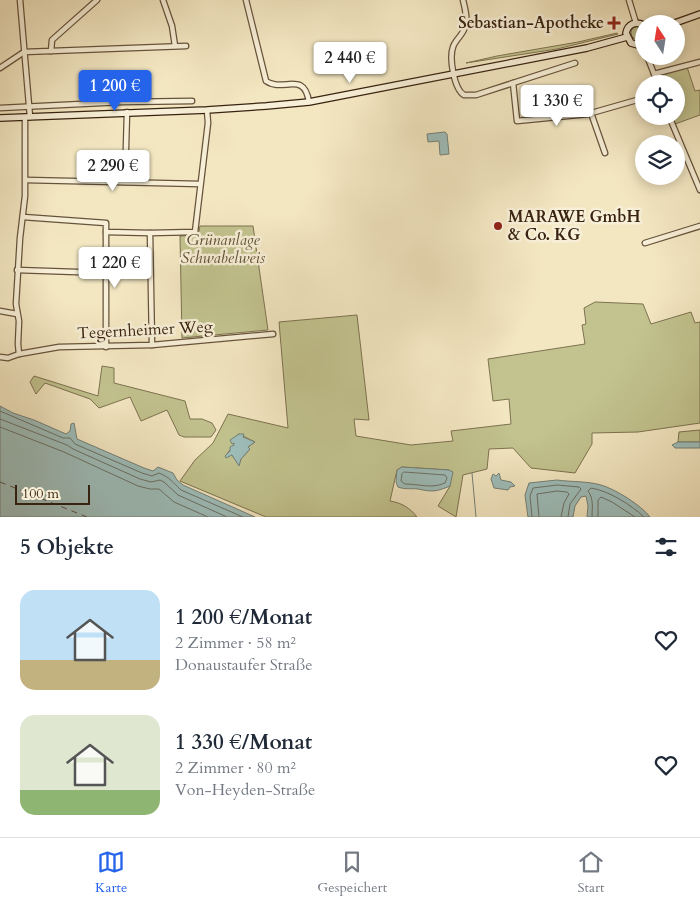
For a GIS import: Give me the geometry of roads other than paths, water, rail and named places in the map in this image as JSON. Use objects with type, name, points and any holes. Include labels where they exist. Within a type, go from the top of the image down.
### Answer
[{"type":"main road","points":[[685,19],[700,14]]},
{"type":"main road","points":[[627,37],[629,26],[635,23]]},
{"type":"main road","points":[[0,118],[207,110],[309,102],[587,48],[627,37]]},
{"type":"main road","points":[[627,37],[635,44]]},
{"type":"street","points":[[19,354],[17,270],[26,180],[27,117],[29,108],[20,0]]},
{"type":"street","points":[[51,51],[52,40],[97,0]]},
{"type":"street","points":[[163,0],[172,26],[174,46]]},
{"type":"street","points":[[246,0],[266,81],[275,85],[299,84],[306,90],[309,102]]},
{"type":"street","points":[[463,0],[466,23],[464,31],[452,48],[451,57],[457,89],[464,96],[476,95],[575,63]]},
{"type":"street","points":[[629,0],[635,20]]},
{"type":"street","points":[[0,68],[24,52],[186,46]]},
{"type":"street","points":[[650,65],[654,74],[700,62]]},
{"type":"street","points":[[513,83],[517,121],[591,113],[635,101]]},
{"type":"street","points":[[0,108],[122,102],[192,101]]},
{"type":"street","points":[[106,232],[195,232],[208,123],[207,110]]},
{"type":"street","points":[[126,182],[127,112]]},
{"type":"street","points":[[591,113],[605,153]]},
{"type":"street","points":[[672,125],[700,190]]},
{"type":"street","points":[[26,180],[200,184]]},
{"type":"street","points":[[23,217],[106,223],[106,347]]},
{"type":"street","points":[[644,243],[700,226]]},
{"type":"street","points":[[150,233],[152,345]]},
{"type":"street","points":[[17,270],[106,273]]},
{"type":"street","points":[[0,311],[17,314]]},
{"type":"street","name":"Tegernheimer Weg","points":[[0,358],[59,347],[152,345],[273,334]]},
{"type":"water","points":[[445,132],[447,134],[449,154],[440,155],[439,141],[428,142],[427,134]]},
{"type":"water","points":[[0,406],[66,434],[70,431],[71,424],[74,423],[77,439],[144,468],[153,471],[158,467],[173,473],[183,485],[255,517],[0,517]]},
{"type":"water","points":[[239,434],[244,434],[243,437],[255,442],[248,447],[250,449],[241,459],[239,466],[232,455],[226,458],[225,456],[230,451],[230,447],[234,445],[230,440]]},
{"type":"water","points":[[678,442],[700,442],[700,448],[675,448],[672,445]]},
{"type":"water","points":[[402,467],[449,470],[453,472],[450,486],[431,491],[398,487],[396,482],[397,470]]},
{"type":"water","points":[[499,473],[501,480],[511,482],[515,486],[510,487],[508,490],[494,488],[491,479],[493,474],[496,476]]},
{"type":"water","points":[[557,480],[590,483],[607,487],[634,503],[650,517],[587,517],[588,506],[586,496],[581,497],[575,506],[573,517],[528,517],[525,495],[529,483]]},
{"type":"waterway","points":[[472,473],[476,517]]},
{"type":"place","name":"Sebastian-Apotheke","points":[[614,23]]},
{"type":"place","name":"MARAWE GmbH & Co. KG","points":[[498,226]]},
{"type":"park label","name":"Grünanlage Schwabelweis","points":[[223,249]]}]
